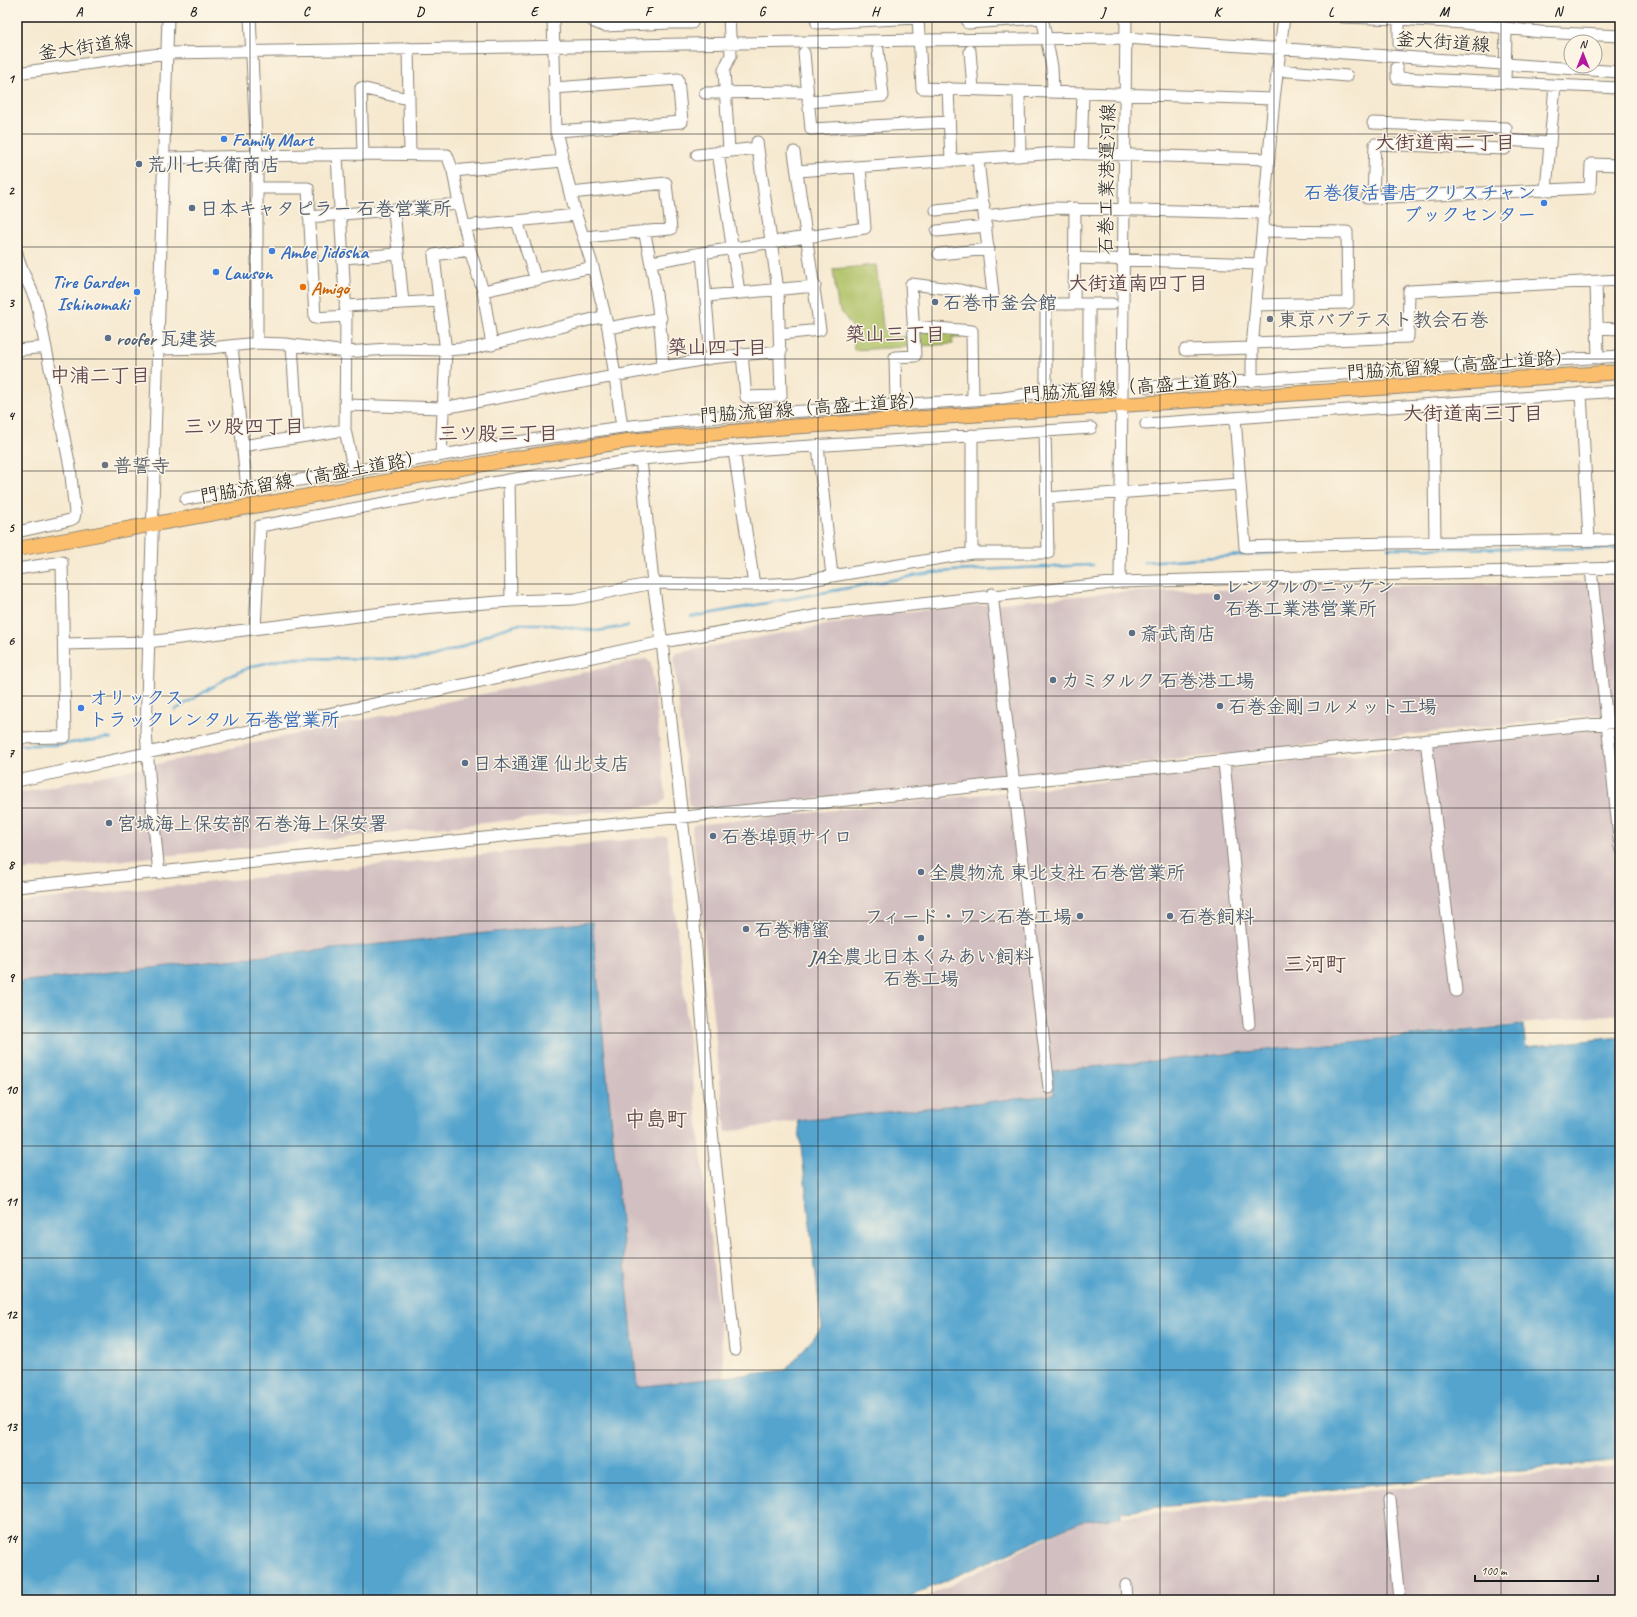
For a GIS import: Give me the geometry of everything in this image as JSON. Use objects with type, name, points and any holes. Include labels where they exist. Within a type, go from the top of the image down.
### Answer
[{"type":"main road","name":"門脇流留線（高盛土道路）","points":[[17,549],[513,459],[627,441],[788,427],[1620,372]]},
{"type":"street","points":[[159,873],[146,732],[165,158],[168,17]]},
{"type":"street","points":[[250,17],[257,158],[257,343]]},
{"type":"street","points":[[553,17],[556,131],[576,215],[594,267],[608,328],[616,376],[622,427]]},
{"type":"street","points":[[589,17],[594,22],[604,26],[671,20],[692,23]]},
{"type":"street","points":[[729,17],[731,55],[724,70],[730,150]]},
{"type":"street","points":[[816,17],[817,23],[856,19],[918,18],[922,88],[1274,99]]},
{"type":"street","points":[[967,17],[968,23],[1042,18],[1052,67],[1053,91]]},
{"type":"street","name":"石巻工業港運河線","points":[[1120,582],[1126,17]]},
{"type":"street","points":[[1252,381],[1252,346],[1274,99],[1284,17]]},
{"type":"street","points":[[1343,17],[1464,20],[1506,29],[1620,36]]},
{"type":"street","points":[[1399,18],[1399,44]]},
{"type":"street","points":[[1505,82],[1506,29]]},
{"type":"street","name":"釜大街道線","points":[[17,73],[167,52],[1126,38],[1620,72]]},
{"type":"street","points":[[408,48],[410,154]]},
{"type":"street","points":[[705,93],[808,97],[883,96],[878,50]]},
{"type":"street","points":[[970,51],[973,89]]},
{"type":"street","points":[[804,53],[811,130],[949,122]]},
{"type":"street","points":[[1397,67],[1397,78],[1619,88]]},
{"type":"street","points":[[1278,70],[1347,76]]},
{"type":"street","points":[[554,88],[678,79],[682,122],[556,131]]},
{"type":"street","points":[[1546,190],[1555,85]]},
{"type":"street","points":[[363,154],[361,88],[408,99]]},
{"type":"street","points":[[948,88],[951,161]]},
{"type":"street","points":[[1019,92],[1020,156]]},
{"type":"street","points":[[1081,154],[1083,93]]},
{"type":"street","points":[[1373,123],[1506,128],[1505,149],[1375,144],[1370,198],[1590,188],[1591,164],[1620,165]]},
{"type":"street","points":[[1505,140],[1550,143]]},
{"type":"street","points":[[697,155],[757,145],[778,290],[781,351],[781,396],[746,397],[742,354]]},
{"type":"street","points":[[718,152],[739,292]]},
{"type":"street","points":[[780,334],[820,330],[815,286],[794,152]]},
{"type":"street","points":[[797,171],[978,160],[1059,153],[1269,159]]},
{"type":"street","points":[[165,158],[257,158],[363,154],[447,155],[453,171],[470,250],[483,291],[492,344]]},
{"type":"street","points":[[337,155],[346,311],[345,430],[354,471]]},
{"type":"street","points":[[896,404],[895,357],[915,356],[911,284],[960,290],[989,297],[993,294],[978,160]]},
{"type":"street","points":[[453,171],[563,161]]},
{"type":"street","points":[[652,262],[865,228],[860,167]]},
{"type":"street","points":[[571,193],[666,183],[671,229],[584,236]]},
{"type":"street","points":[[257,188],[308,188],[315,318],[346,311],[403,303],[439,301]]},
{"type":"street","points":[[309,217],[394,211],[459,204]]},
{"type":"street","points":[[936,210],[984,205]]},
{"type":"street","points":[[937,231],[1053,208],[1264,213]]},
{"type":"street","points":[[1074,208],[1074,304]]},
{"type":"street","points":[[394,211],[403,303]]},
{"type":"street","points":[[464,226],[576,215]]},
{"type":"street","points":[[517,221],[536,280]]},
{"type":"street","points":[[644,231],[652,262],[661,318],[664,367]]},
{"type":"street","points":[[1256,305],[1348,303],[1347,232],[1263,232]]},
{"type":"street","points":[[939,254],[989,249]]},
{"type":"street","points":[[441,455],[446,350],[434,255],[470,250]]},
{"type":"street","points":[[17,253],[18,261],[35,296],[70,466],[75,513],[74,518],[70,520],[17,532]]},
{"type":"street","points":[[702,253],[707,296],[711,358]]},
{"type":"street","points":[[343,258],[398,254]]},
{"type":"street","points":[[1074,258],[1260,264]]},
{"type":"street","points":[[483,291],[594,267]]},
{"type":"street","points":[[1185,350],[1408,337],[1408,291],[1620,280]]},
{"type":"street","points":[[1596,282],[1598,358]]},
{"type":"street","points":[[707,296],[815,286]]},
{"type":"street","points":[[1046,391],[1046,304],[1112,304]]},
{"type":"street","points":[[186,499],[247,490],[510,443],[622,427],[728,416],[1002,398],[1046,391],[1089,389],[1089,304]]},
{"type":"street","points":[[158,349],[232,346],[257,343],[292,345],[346,352],[388,349],[446,350],[475,348],[605,316]]},
{"type":"street","points":[[608,328],[661,318]]},
{"type":"street","points":[[913,326],[972,331],[973,399]]},
{"type":"street","points":[[1597,328],[1620,329]]},
{"type":"street","points":[[292,345],[298,437]]},
{"type":"street","points":[[232,346],[247,490]]},
{"type":"street","points":[[17,350],[46,347]]},
{"type":"street","points":[[346,405],[443,408],[711,358],[781,351]]},
{"type":"street","points":[[1148,387],[1620,356]]},
{"type":"street","points":[[1146,424],[1620,390]]},
{"type":"street","points":[[1581,393],[1589,540]]},
{"type":"street","points":[[1433,404],[1435,542]]},
{"type":"street","points":[[1235,418],[1245,547],[1435,542],[1620,540]]},
{"type":"street","points":[[255,629],[260,526],[509,480],[641,459],[734,451],[1091,428]]},
{"type":"street","points":[[242,446],[345,430]]},
{"type":"street","points":[[64,644],[148,642],[423,608],[511,601],[574,599],[653,583],[754,585],[796,583],[972,553],[1048,553],[1045,431]]},
{"type":"street","points":[[972,435],[972,553]]},
{"type":"street","points":[[818,446],[832,576]]},
{"type":"street","points":[[734,451],[754,585]]},
{"type":"street","points":[[641,459],[653,583],[662,642],[680,818],[693,913],[712,1131],[735,1350]]},
{"type":"street","points":[[509,480],[511,601]]},
{"type":"street","points":[[1047,498],[1239,484]]},
{"type":"street","points":[[17,569],[62,562],[65,737],[17,738]]},
{"type":"street","points":[[17,781],[662,642],[820,615],[992,594],[1120,582],[1620,568]]},
{"type":"street","points":[[1591,569],[1620,847]]},
{"type":"street","points":[[992,594],[1049,1088]]},
{"type":"street","points":[[17,887],[1426,740],[1620,722]]},
{"type":"street","points":[[1426,740],[1456,991]]},
{"type":"street","points":[[1224,761],[1249,1024]]},
{"type":"street","points":[[1389,1500],[1399,1600]]},
{"type":"street","points":[[1126,1585],[1127,1600]]},
{"type":"shaded area","points":[[1620,581],[1620,712],[697,811],[689,805],[674,658],[677,653],[890,613],[1122,592]]},
{"type":"shaded area","points":[[646,659],[651,663],[666,798],[659,805],[17,871],[17,794]]},
{"type":"shaded area","points":[[1620,727],[1620,1014],[1052,1071],[1054,1095],[798,1121],[726,1132],[692,828],[694,825]]},
{"type":"shaded area","points":[[667,836],[725,1377],[637,1387],[591,922],[17,982],[17,902]]},
{"type":"shaded area","points":[[1620,1465],[1620,1600],[920,1600],[1081,1521]]},
{"type":"green space","points":[[876,265],[883,327],[890,338],[910,336],[910,328],[961,333],[961,338],[952,337],[953,344],[854,350],[853,328],[838,307],[833,269]]},
{"type":"water","points":[[592,922],[637,1387],[786,1370],[822,1328],[798,1121],[1054,1095],[1052,1071],[1523,1025],[1526,1047],[1620,1037],[1620,1460],[1121,1511],[1121,1517],[1081,1521],[902,1600],[17,1600],[17,982]]},
{"type":"waterway","points":[[1388,548],[1620,549]]},
{"type":"waterway","points":[[1144,562],[1315,550]]},
{"type":"waterway","points":[[691,617],[924,574],[952,571],[1093,565]]},
{"type":"waterway","points":[[175,710],[232,675],[253,666],[288,658],[417,659],[434,656],[460,648],[496,631],[520,624],[545,624],[597,631],[628,626]]},
{"type":"waterway","points":[[17,745],[55,745],[111,738]]},
{"type":"place","name":"Family Mart","points":[[224,139]]},
{"type":"place","name":"荒川七兵衛商店","points":[[139,164]]},
{"type":"place","name":"石巻復活書店 クリスチャン ブックセンター","points":[[1544,203]]},
{"type":"place","name":"日本キャタピラー 石巻営業所","points":[[192,208]]},
{"type":"place","name":"Ambe Jidōsha","points":[[272,251]]},
{"type":"place","name":"Lawson","points":[[216,272]]},
{"type":"place","name":"Amigo","points":[[303,287]]},
{"type":"place","name":"Tire Garden Ishinomaki","points":[[137,292]]},
{"type":"place","name":"石巻市釜会館","points":[[935,302]]},
{"type":"place","name":"東京バプテスト教会石巻","points":[[1270,319]]},
{"type":"place","name":"roofer 瓦建装","points":[[108,338]]},
{"type":"place","name":"普誓寺","points":[[105,465]]},
{"type":"place","name":"レンタルのニッケン 石巻工業港営業所","points":[[1217,597]]},
{"type":"place","name":"斎武商店","points":[[1132,633]]},
{"type":"place","name":"カミタルク 石巻港工場","points":[[1053,680]]},
{"type":"place","name":"石巻金剛コルメット工場","points":[[1220,706]]},
{"type":"place","name":"オリックス トラックレンタル 石巻営業所","points":[[81,708]]},
{"type":"place","name":"日本通運 仙北支店","points":[[465,763]]},
{"type":"place","name":"宮城海上保安部 石巻海上保安署","points":[[109,823]]},
{"type":"place","name":"石巻埠頭サイロ","points":[[713,836]]},
{"type":"place","name":"全農物流 東北支社 石巻営業所","points":[[921,872]]},
{"type":"place","name":"フィード・ワン石巻工場","points":[[1080,916]]},
{"type":"place","name":"石巻飼料","points":[[1170,916]]},
{"type":"place","name":"石巻糖蜜","points":[[746,929]]},
{"type":"place","name":"JA全農北日本くみあい飼料 石巻工場","points":[[921,938]]},
{"type":"district","name":"大街道南二丁目","points":[[1445,142]]},
{"type":"district","name":"大街道南四丁目","points":[[1138,283]]},
{"type":"district","name":"築山三丁目","points":[[895,334]]},
{"type":"district","name":"築山四丁目","points":[[717,347]]},
{"type":"district","name":"中浦二丁目","points":[[100,375]]},
{"type":"district","name":"大街道南三丁目","points":[[1473,413]]},
{"type":"district","name":"三ツ股四丁目","points":[[244,426]]},
{"type":"district","name":"三ツ股三丁目","points":[[498,433]]},
{"type":"district","name":"三河町","points":[[1315,964]]},
{"type":"district","name":"中島町","points":[[656,1119]]}]
